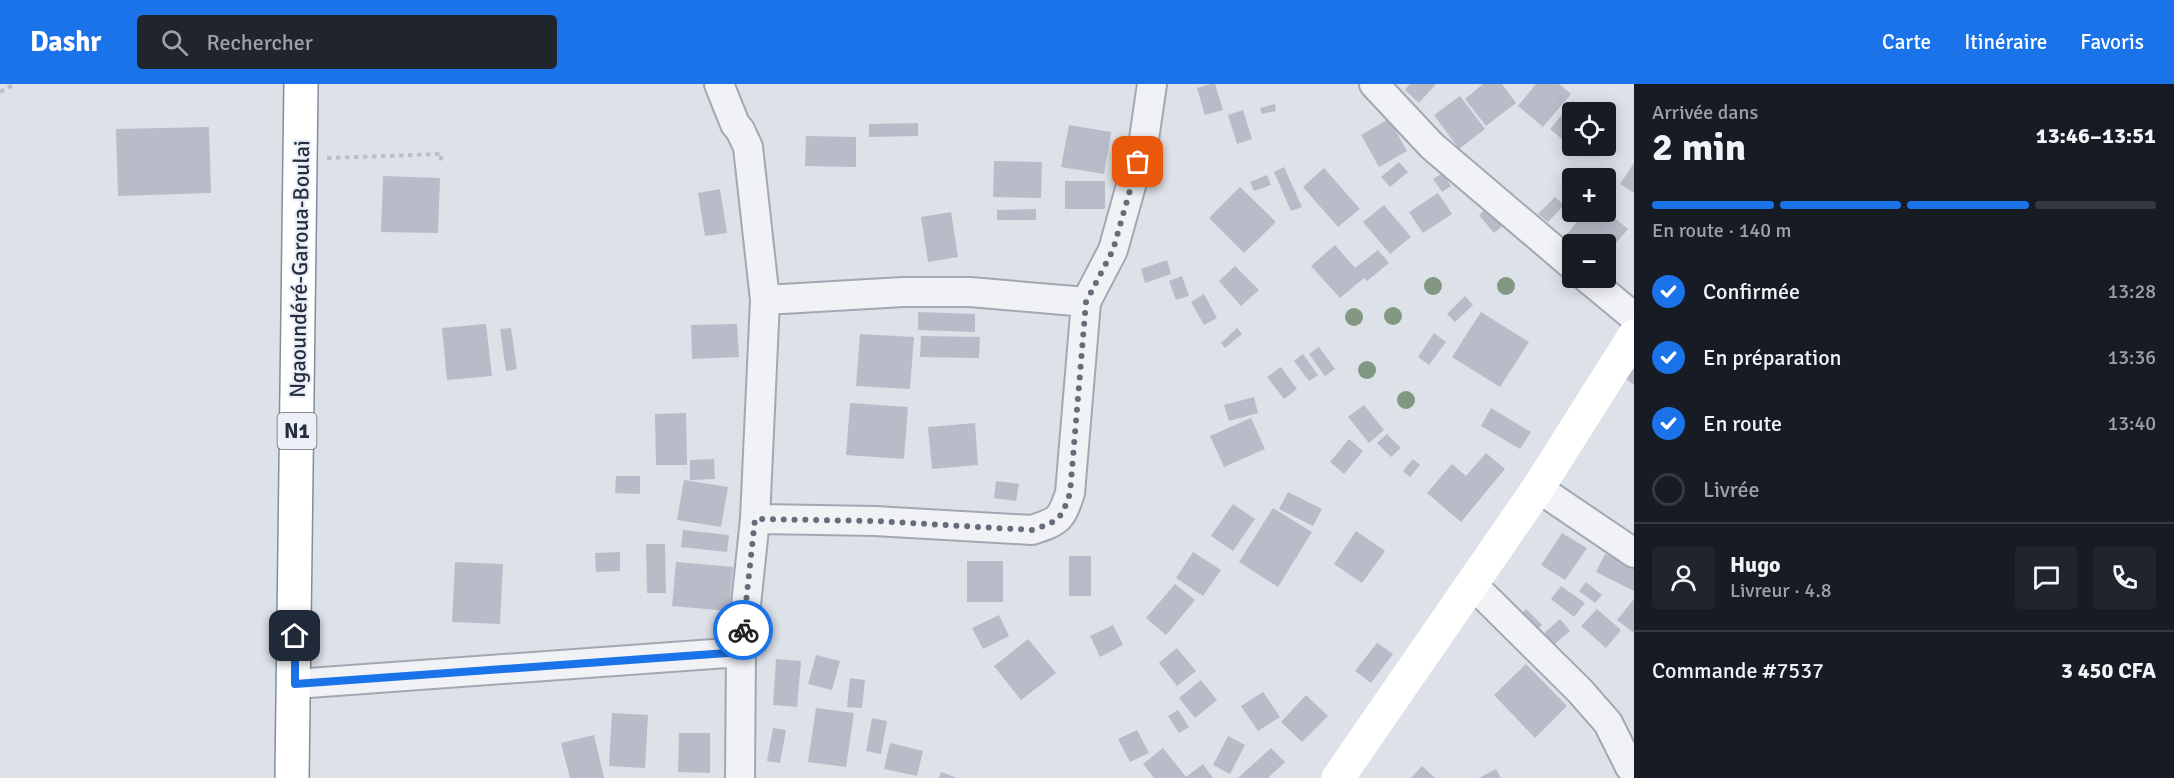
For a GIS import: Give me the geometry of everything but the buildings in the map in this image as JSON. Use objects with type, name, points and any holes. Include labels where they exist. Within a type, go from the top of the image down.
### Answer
[{"type":"main road","name":"Ngaoundéré-Garoua-Boulai","points":[[292,778],[301,84]]},
{"type":"main road","points":[[1338,778],[1538,488],[1634,336]]},
{"type":"street","points":[[718,84],[735,124],[748,147],[765,300],[755,519],[741,652],[740,778]]},
{"type":"street","points":[[755,519],[875,521],[1032,530],[1053,523],[1064,513],[1070,493],[1086,302],[1113,250],[1144,139],[1152,84]]},
{"type":"street","points":[[1374,84],[1432,146],[1562,256]]},
{"type":"street","points":[[1599,288],[1634,317]]},
{"type":"street","points":[[765,300],[903,292],[970,292],[1086,302]]},
{"type":"street","points":[[1538,488],[1634,553]]},
{"type":"street","points":[[1472,584],[1580,691],[1608,723],[1630,767]]},
{"type":"street","points":[[295,684],[741,652]]},
{"type":"path","points":[[0,92],[15,84]]},
{"type":"path","points":[[299,159],[442,154],[440,163]]},
{"type":"way so far","points":[[743,630],[755,519],[875,521],[1032,530],[1053,523],[1064,513],[1070,493],[1086,302],[1113,250],[1138,162]]},
{"type":"route","points":[[295,636],[295,684],[741,652],[743,630]]}]
